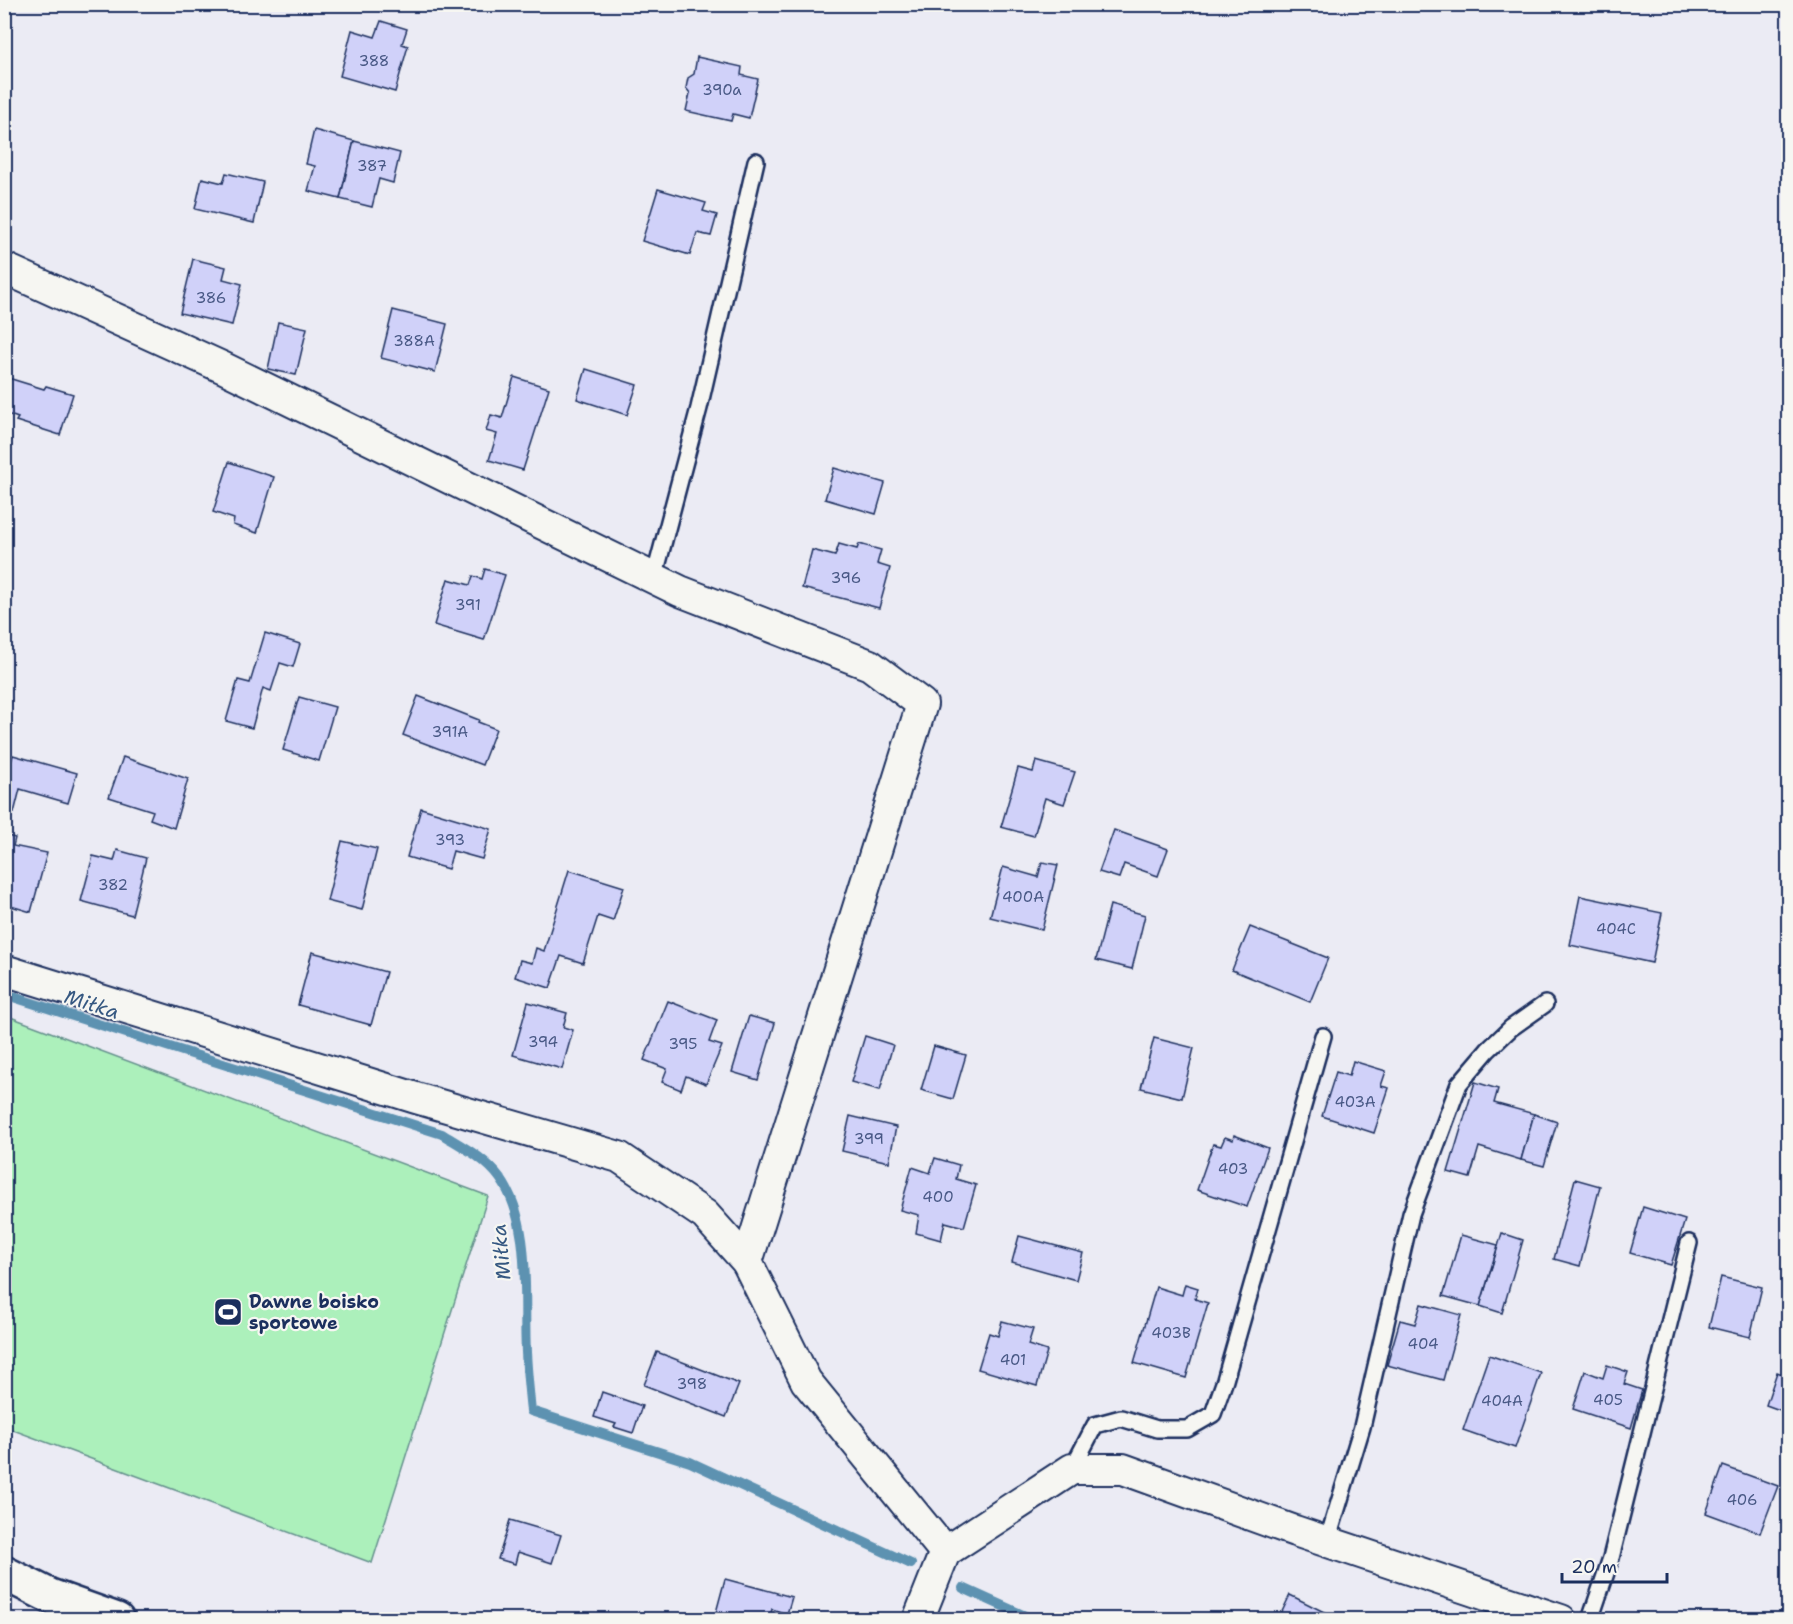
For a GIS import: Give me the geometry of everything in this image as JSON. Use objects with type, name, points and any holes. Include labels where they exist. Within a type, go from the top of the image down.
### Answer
[{"type":"street","points":[[4,268],[224,369],[680,591],[870,665],[922,704],[747,1262]]},
{"type":"street","points":[[4,970],[417,1098],[619,1157],[705,1215],[747,1262],[806,1382],[945,1552]]},
{"type":"street","points":[[918,1620],[945,1552],[1072,1469],[1124,1469],[1327,1542],[1561,1620]]},
{"type":"street","points":[[4,1573],[50,1596],[117,1620]]},
{"type":"lane","points":[[654,578],[699,408],[756,161]]},
{"type":"lane","points":[[1327,1542],[1362,1427],[1411,1214],[1459,1084],[1488,1050],[1511,1028],[1545,1004]]},
{"type":"lane","points":[[1072,1469],[1095,1425],[1122,1418],[1157,1429],[1187,1429],[1213,1414],[1323,1036]]},
{"type":"lane","points":[[1590,1620],[1611,1558],[1689,1243]]},
{"type":"green space","name":"Dawne boisko sportowe","points":[[5,1015],[488,1196],[372,1563],[5,1427]]},
{"type":"building","points":[[381,21],[407,29],[402,44],[408,46],[395,92],[340,76],[352,30],[375,37]]},
{"type":"building","points":[[697,57],[742,67],[741,75],[758,79],[749,118],[733,114],[731,121],[686,111],[690,93],[686,88],[688,78],[694,74]]},
{"type":"building","points":[[314,130],[354,141],[340,199],[308,191],[315,166],[306,164]]},
{"type":"building","points":[[354,141],[400,153],[393,183],[379,179],[372,207],[340,199]]},
{"type":"building","points":[[226,173],[263,182],[254,223],[195,209],[202,178],[223,183]]},
{"type":"building","points":[[658,189],[706,203],[703,211],[717,215],[711,236],[697,233],[690,255],[642,241]]},
{"type":"building","points":[[193,259],[226,267],[223,279],[242,284],[232,325],[180,313]]},
{"type":"building","points":[[393,310],[447,324],[435,372],[381,358]]},
{"type":"building","points":[[278,322],[307,328],[296,375],[268,369]]},
{"type":"building","points":[[586,369],[637,385],[627,415],[577,399]]},
{"type":"building","points":[[5,377],[44,389],[46,386],[73,394],[60,435],[16,421],[18,418],[4,413]]},
{"type":"building","points":[[514,377],[549,388],[523,470],[489,460],[497,434],[486,431],[491,415],[502,418]]},
{"type":"building","points":[[229,462],[274,477],[257,533],[233,525],[234,519],[213,512]]},
{"type":"building","points":[[834,468],[885,483],[876,514],[825,499]]},
{"type":"building","points":[[839,544],[857,549],[859,544],[881,550],[877,564],[890,568],[879,608],[802,588],[812,550],[835,556]]},
{"type":"building","points":[[485,569],[505,575],[484,640],[434,625],[448,579],[470,585],[473,576],[482,579]]},
{"type":"building","points":[[265,633],[300,644],[293,667],[280,663],[271,691],[263,688],[252,728],[226,721],[238,680],[250,683]]},
{"type":"building","points":[[418,696],[496,729],[482,765],[403,735]]},
{"type":"building","points":[[299,697],[335,707],[319,761],[283,750]]},
{"type":"building","points":[[13,755],[77,773],[68,803],[20,789],[14,813],[4,811],[4,786]]},
{"type":"building","points":[[123,757],[188,779],[174,828],[150,819],[153,811],[109,797]]},
{"type":"building","points":[[1036,761],[1075,772],[1064,804],[1045,798],[1034,836],[1001,827],[1018,768],[1033,772]]},
{"type":"building","points":[[421,808],[491,829],[482,859],[453,851],[448,869],[407,857]]},
{"type":"building","points":[[1114,830],[1168,849],[1158,876],[1124,864],[1119,878],[1099,872]]},
{"type":"building","points":[[4,835],[15,838],[13,846],[47,853],[31,912],[4,904]]},
{"type":"building","points":[[342,841],[377,849],[362,910],[327,901]]},
{"type":"building","points":[[117,850],[146,858],[132,915],[81,901],[93,856],[114,861]]},
{"type":"building","points":[[1042,862],[1058,865],[1042,930],[990,917],[1003,867],[1038,877]]},
{"type":"building","points":[[569,870],[624,887],[613,921],[598,916],[583,963],[561,956],[550,988],[515,977],[520,960],[532,963],[536,948],[544,951]]},
{"type":"building","points":[[1580,896],[1662,913],[1652,963],[1570,945]]},
{"type":"building","points":[[1110,905],[1145,915],[1132,969],[1096,960]]},
{"type":"building","points":[[1250,927],[1328,958],[1310,1002],[1232,970]]},
{"type":"building","points":[[312,952],[386,972],[371,1025],[298,1005]]},
{"type":"building","points":[[668,1001],[717,1020],[709,1042],[722,1046],[706,1084],[686,1076],[681,1090],[662,1082],[667,1069],[644,1060]]},
{"type":"building","points":[[528,1002],[567,1013],[563,1027],[573,1030],[562,1069],[513,1055]]},
{"type":"building","points":[[749,1016],[775,1023],[758,1080],[732,1072]]},
{"type":"building","points":[[865,1036],[893,1045],[880,1090],[851,1082]]},
{"type":"building","points":[[1154,1038],[1194,1048],[1182,1098],[1141,1088]]},
{"type":"building","points":[[934,1046],[966,1055],[953,1099],[921,1090]]},
{"type":"building","points":[[1353,1061],[1386,1071],[1381,1086],[1389,1088],[1374,1133],[1322,1116],[1336,1072],[1349,1076]]},
{"type":"building","points":[[1475,1082],[1498,1089],[1494,1103],[1534,1114],[1521,1160],[1479,1147],[1470,1178],[1448,1172]]},
{"type":"building","points":[[1534,1114],[1557,1122],[1544,1166],[1521,1160]]},
{"type":"building","points":[[850,1116],[896,1127],[889,1162],[842,1151]]},
{"type":"building","points":[[1234,1135],[1268,1148],[1247,1207],[1197,1190],[1213,1144],[1221,1146],[1225,1137],[1233,1140]]},
{"type":"building","points":[[935,1158],[959,1165],[956,1179],[976,1185],[964,1227],[945,1222],[941,1240],[916,1233],[919,1215],[900,1210],[912,1167],[930,1173]]},
{"type":"building","points":[[1575,1179],[1600,1186],[1580,1266],[1554,1259]]},
{"type":"building","points":[[1643,1207],[1685,1220],[1671,1265],[1630,1253]]},
{"type":"building","points":[[1502,1233],[1523,1240],[1502,1313],[1480,1306]]},
{"type":"building","points":[[1461,1235],[1498,1245],[1480,1306],[1443,1296]]},
{"type":"building","points":[[1019,1236],[1083,1253],[1076,1280],[1012,1262]]},
{"type":"building","points":[[1721,1277],[1762,1287],[1750,1337],[1709,1327]]},
{"type":"building","points":[[1185,1284],[1198,1288],[1195,1299],[1208,1303],[1186,1378],[1134,1363],[1156,1287],[1182,1295]]},
{"type":"building","points":[[1421,1304],[1461,1315],[1443,1380],[1387,1365],[1400,1320],[1415,1324]]},
{"type":"building","points":[[1002,1321],[1033,1329],[1028,1345],[1047,1351],[1037,1386],[978,1369],[989,1333],[998,1336]]},
{"type":"building","points":[[657,1352],[739,1384],[726,1417],[644,1385]]},
{"type":"building","points":[[1489,1355],[1541,1373],[1515,1448],[1463,1430]]},
{"type":"building","points":[[1607,1365],[1628,1372],[1624,1384],[1642,1390],[1631,1428],[1573,1409],[1585,1371],[1603,1378]]},
{"type":"building","points":[[1777,1372],[1788,1376],[1788,1413],[1766,1405]]},
{"type":"building","points":[[602,1392],[642,1406],[633,1433],[614,1427],[616,1424],[594,1417]]},
{"type":"building","points":[[1723,1466],[1778,1486],[1760,1533],[1706,1513]]},
{"type":"building","points":[[510,1520],[561,1535],[552,1563],[518,1552],[515,1564],[498,1559]]},
{"type":"building","points":[[725,1579],[792,1597],[787,1614],[772,1609],[769,1620],[714,1620]]},
{"type":"building","points":[[1290,1595],[1340,1620],[1278,1620]]},
{"type":"waterway","name":"Miłka","points":[[4,994],[442,1134],[466,1148],[488,1165],[500,1178],[518,1217],[524,1262],[526,1352],[531,1411],[690,1462],[911,1564]]},
{"type":"waterway","name":"Miłka","points":[[963,1588],[1034,1620]]},
{"type":"place","name":"Dawne boisko sportowe","points":[[228,1312]]}]
